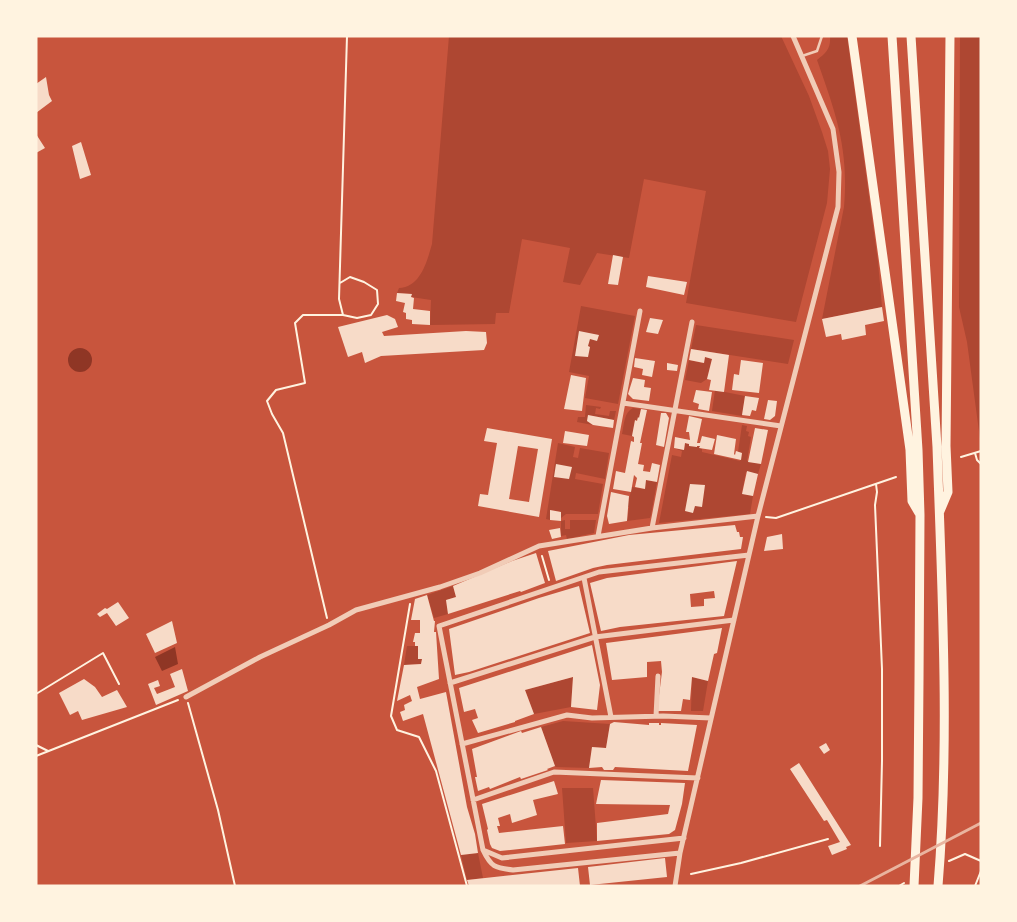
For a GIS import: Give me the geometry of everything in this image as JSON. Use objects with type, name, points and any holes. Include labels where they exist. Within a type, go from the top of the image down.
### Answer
[{"type":"highway","points":[[852,36],[910,450],[912,501],[920,515]]},
{"type":"highway","points":[[892,36],[918,450],[920,515],[918,798],[914,885]]},
{"type":"highway","points":[[910,36],[939,513],[944,679],[943,797],[939,883]]},
{"type":"highway","points":[[939,513],[948,492],[946,446],[950,36]]},
{"type":"street","points":[[674,886],[758,516],[838,207],[840,172],[833,129],[800,57],[793,36]]},
{"type":"street","points":[[598,536],[640,312]]},
{"type":"street","points":[[652,528],[692,322]]},
{"type":"street","points":[[623,402],[781,426]]},
{"type":"street","points":[[186,697],[260,657],[329,625],[356,610],[409,596],[480,573],[539,546],[652,528],[758,516]]},
{"type":"street","points":[[680,853],[513,870],[498,869],[490,863],[483,850],[439,626],[599,572],[749,555]]},
{"type":"street","points":[[584,578],[611,717]]},
{"type":"street","points":[[450,682],[595,637],[734,620]]},
{"type":"street","points":[[656,716],[658,676]]},
{"type":"street","points":[[462,744],[566,715],[592,718],[656,716],[711,718]]},
{"type":"street","points":[[473,800],[554,772],[698,778]]},
{"type":"street","points":[[483,850],[502,858],[684,838]]},
{"type":"street","points":[[498,869],[502,858]]},
{"type":"lane","points":[[800,57],[817,51],[822,36]]},
{"type":"path","points":[[343,315],[339,299],[347,36]]},
{"type":"path","points":[[329,625],[283,433],[272,414],[268,401],[276,390],[306,383],[295,323],[303,315],[343,315],[357,318],[371,315],[378,304],[377,290],[364,282],[350,277],[340,283]]},
{"type":"path","points":[[961,458],[981,451]]},
{"type":"path","points":[[975,453],[977,460],[981,464]]},
{"type":"path","points":[[758,516],[776,518],[896,477]]},
{"type":"path","points":[[876,484],[875,505],[883,713],[880,846]]},
{"type":"path","points":[[542,556],[552,589]]},
{"type":"path","points":[[409,596],[409,614],[391,716],[398,730],[419,737],[436,771],[467,886]]},
{"type":"path","points":[[36,694],[103,653],[119,684]]},
{"type":"path","points":[[36,756],[186,697],[218,810],[235,886]]},
{"type":"path","points":[[36,744],[48,751]]},
{"type":"path","points":[[691,874],[741,863],[828,839]]},
{"type":"path","points":[[975,886],[981,872]]},
{"type":"shaded area","points":[[449,36],[781,36],[809,96],[828,151],[830,169],[827,203],[796,322],[686,303],[706,191],[644,179],[629,258],[597,253],[580,285],[563,282],[570,248],[522,239],[509,313],[496,313],[495,324],[430,325],[431,300],[411,297],[411,294],[397,293],[399,288],[407,287],[418,278],[425,265],[432,244]]},
{"type":"shaded area","points":[[830,36],[847,36],[878,262],[882,307],[822,319],[844,207],[845,186],[845,167],[840,132],[817,60],[827,50],[830,44]]},
{"type":"shaded area","points":[[960,36],[981,36],[981,446],[967,342],[959,307]]},
{"type":"shaded area","points":[[581,306],[635,316],[618,404],[585,398],[589,376],[569,372]]},
{"type":"shaded area","points":[[696,325],[794,340],[788,364],[691,349]]},
{"type":"shaded area","points":[[80,348],[89,351],[92,360],[89,369],[80,372],[71,369],[68,360],[71,351]]},
{"type":"shaded area","points":[[705,357],[712,359],[707,379],[701,383],[685,380],[689,360],[703,363]]},
{"type":"shaded area","points":[[715,390],[745,396],[742,416],[712,411]]},
{"type":"shaded area","points":[[586,405],[601,407],[600,409],[596,408],[595,414],[609,416],[610,411],[616,411],[614,420],[588,415],[587,421],[593,425],[577,422],[578,417],[585,417]]},
{"type":"shaded area","points":[[633,408],[641,409],[639,418],[635,421],[632,436],[622,434],[626,416]]},
{"type":"shaded area","points":[[742,425],[747,426],[746,431],[749,432],[748,436],[751,437],[747,461],[761,464],[758,474],[746,472],[742,493],[753,496],[750,514],[659,523],[672,455],[681,457],[682,451],[674,448],[684,450],[685,443],[697,447],[701,442],[700,448],[702,452],[740,461],[742,453],[738,452]]},
{"type":"shaded area","points":[[558,443],[575,447],[573,457],[578,458],[580,448],[609,453],[605,479],[576,473],[575,479],[603,484],[598,514],[566,514],[561,518],[561,512],[551,510],[550,520],[546,519]]},
{"type":"shaded area","points":[[646,480],[657,482],[650,518],[627,521],[629,507],[627,507],[632,487],[644,489]]},
{"type":"shaded area","points":[[565,520],[565,529],[570,529],[570,520],[596,520],[594,533],[567,539],[566,535],[561,536],[561,521]]},
{"type":"shaded area","points":[[453,586],[456,597],[446,600],[448,614],[434,618],[427,595]]},
{"type":"shaded area","points":[[407,646],[418,646],[418,658],[422,659],[421,664],[404,665]]},
{"type":"shaded area","points":[[175,647],[178,664],[162,671],[155,657]]},
{"type":"shaded area","points":[[573,677],[571,707],[534,714],[525,690]]},
{"type":"shaded area","points":[[692,677],[708,681],[703,711],[691,711]]},
{"type":"shaded area","points":[[563,721],[610,724],[606,748],[592,747],[589,768],[555,766],[541,727]]},
{"type":"shaded area","points":[[562,788],[593,788],[597,841],[566,843]]},
{"type":"shaded area","points":[[478,853],[483,878],[467,880],[461,855]]},
{"type":"building","points":[[46,77],[52,101],[36,113],[36,84]]},
{"type":"building","points":[[36,134],[45,148],[36,153]]},
{"type":"building","points":[[81,142],[91,175],[80,179],[72,146]]},
{"type":"building","points":[[613,255],[623,257],[618,285],[608,284]]},
{"type":"building","points":[[648,276],[687,282],[684,295],[646,287]]},
{"type":"building","points":[[397,293],[412,294],[411,297],[414,298],[413,309],[430,311],[430,325],[412,324],[412,320],[406,319],[406,313],[403,312],[405,303],[396,301]]},
{"type":"building","points":[[882,307],[884,321],[865,325],[866,335],[842,340],[841,334],[826,337],[822,319]]},
{"type":"building","points":[[387,315],[395,319],[398,327],[382,332],[384,336],[466,331],[486,332],[487,343],[484,350],[381,356],[365,363],[362,352],[348,357],[338,327]]},
{"type":"building","points":[[650,318],[663,320],[658,334],[646,332]]},
{"type":"building","points":[[579,331],[599,335],[597,341],[590,339],[588,357],[575,356]]},
{"type":"building","points":[[691,349],[729,355],[724,392],[709,390],[711,380],[707,379],[712,359],[705,357],[704,363],[689,360]]},
{"type":"building","points":[[635,358],[655,361],[652,377],[642,375],[643,369],[634,367]]},
{"type":"building","points":[[741,360],[763,363],[759,393],[732,390],[734,374],[739,375]]},
{"type":"building","points":[[667,363],[678,365],[677,371],[667,370]]},
{"type":"building","points":[[571,375],[586,378],[582,411],[564,409]]},
{"type":"building","points":[[633,378],[645,380],[644,387],[651,388],[649,401],[633,399],[628,394]]},
{"type":"building","points":[[696,390],[712,392],[709,411],[698,409],[699,404],[693,402]]},
{"type":"building","points":[[745,396],[759,398],[756,411],[752,410],[750,416],[742,415]]},
{"type":"building","points":[[768,400],[777,401],[775,416],[770,420],[764,419]]},
{"type":"building","points":[[641,409],[647,410],[638,464],[644,465],[643,471],[650,472],[652,463],[660,465],[657,482],[646,480],[645,489],[635,487],[637,478],[634,475],[631,492],[613,489],[616,471],[625,473],[631,441],[634,442],[634,437],[632,436],[635,420],[637,421],[639,418]]},
{"type":"building","points":[[661,413],[666,413],[669,418],[664,447],[656,445]]},
{"type":"building","points":[[588,415],[614,420],[613,428],[593,425],[587,421]]},
{"type":"building","points":[[689,416],[702,419],[697,443],[700,443],[702,436],[715,439],[712,450],[699,448],[700,446],[689,446],[689,444],[685,443],[684,450],[674,448],[675,437],[690,440],[689,432],[686,432]]},
{"type":"building","points":[[487,428],[552,439],[539,517],[478,506],[480,494],[488,495],[497,443],[484,441]],"holes":[[[518,446],[538,449],[529,502],[509,499]]]},
{"type":"building","points":[[755,428],[768,430],[761,464],[748,462]]},
{"type":"building","points":[[565,431],[589,435],[587,446],[563,443]]},
{"type":"building","points":[[717,435],[736,439],[734,454],[736,451],[742,453],[741,460],[714,454]]},
{"type":"building","points":[[556,464],[572,467],[569,479],[554,477]]},
{"type":"building","points":[[747,471],[758,474],[753,496],[742,494]]},
{"type":"building","points":[[690,484],[705,485],[702,507],[695,506],[693,513],[685,511]]},
{"type":"building","points":[[611,492],[629,496],[627,521],[609,524],[607,516]]},
{"type":"building","points":[[550,510],[561,512],[561,521],[550,520]]},
{"type":"building","points":[[735,525],[740,537],[743,537],[741,549],[607,565],[556,581],[548,551],[629,535]]},
{"type":"building","points":[[560,528],[561,537],[552,539],[549,530]]},
{"type":"building","points":[[782,534],[783,549],[764,551],[767,537]]},
{"type":"building","points":[[536,553],[545,583],[448,614],[446,600],[456,597],[453,586]]},
{"type":"building","points":[[737,561],[724,616],[620,627],[601,631],[590,583],[607,578]],"holes":[[[714,591],[715,598],[704,599],[704,606],[691,607],[690,594]]]},
{"type":"building","points":[[579,586],[590,633],[455,675],[449,629]]},
{"type":"building","points":[[427,595],[435,621],[434,632],[436,632],[439,679],[417,687],[420,699],[446,692],[467,807],[475,834],[478,853],[461,855],[423,714],[403,721],[400,712],[405,710],[404,705],[412,701],[410,695],[397,701],[404,665],[421,664],[422,659],[418,659],[418,646],[415,646],[415,642],[413,642],[415,633],[420,633],[420,620],[411,620],[415,599]]},
{"type":"building","points":[[118,602],[129,618],[116,626],[107,613],[100,617],[97,614],[105,608],[107,609]]},
{"type":"building","points":[[172,621],[177,643],[155,653],[146,634]]},
{"type":"building","points":[[722,628],[717,653],[714,654],[708,681],[692,677],[690,700],[683,699],[681,711],[657,711],[662,672],[661,661],[647,662],[647,677],[612,680],[606,643]]},
{"type":"building","points":[[592,645],[600,685],[597,710],[571,707],[573,677],[525,690],[534,714],[515,722],[478,733],[472,720],[478,718],[475,709],[464,712],[459,688]]},
{"type":"building","points":[[182,669],[188,691],[156,705],[148,684],[158,680],[160,686],[154,688],[157,694],[175,687],[170,674]]},
{"type":"building","points":[[84,679],[95,687],[102,697],[117,690],[127,707],[82,720],[78,711],[70,715],[59,693]]},
{"type":"building","points":[[614,722],[649,725],[649,723],[659,723],[661,725],[661,723],[697,725],[688,771],[615,767],[613,770],[604,770],[602,767],[589,768],[592,747],[606,748],[610,724]]},
{"type":"building","points":[[541,727],[555,766],[521,779],[520,777],[490,789],[489,787],[478,791],[472,749],[521,731],[522,733]]},
{"type":"building","points":[[826,743],[830,750],[824,754],[819,747]]},
{"type":"building","points":[[799,763],[851,845],[846,847],[847,849],[832,855],[828,846],[840,842],[827,820],[824,821],[790,769]]},
{"type":"building","points":[[601,780],[685,783],[675,830],[669,834],[597,841],[597,823],[668,814],[670,805],[596,804]]},
{"type":"building","points":[[554,781],[558,794],[533,800],[537,815],[512,823],[510,814],[498,818],[500,826],[497,826],[499,833],[563,826],[565,844],[500,851],[492,848],[482,804]]},
{"type":"building","points":[[665,858],[667,877],[590,885],[588,867]]},
{"type":"building","points":[[578,868],[580,886],[469,886],[467,880]]},
{"type":"railway","points":[[860,886],[981,823]]}]
